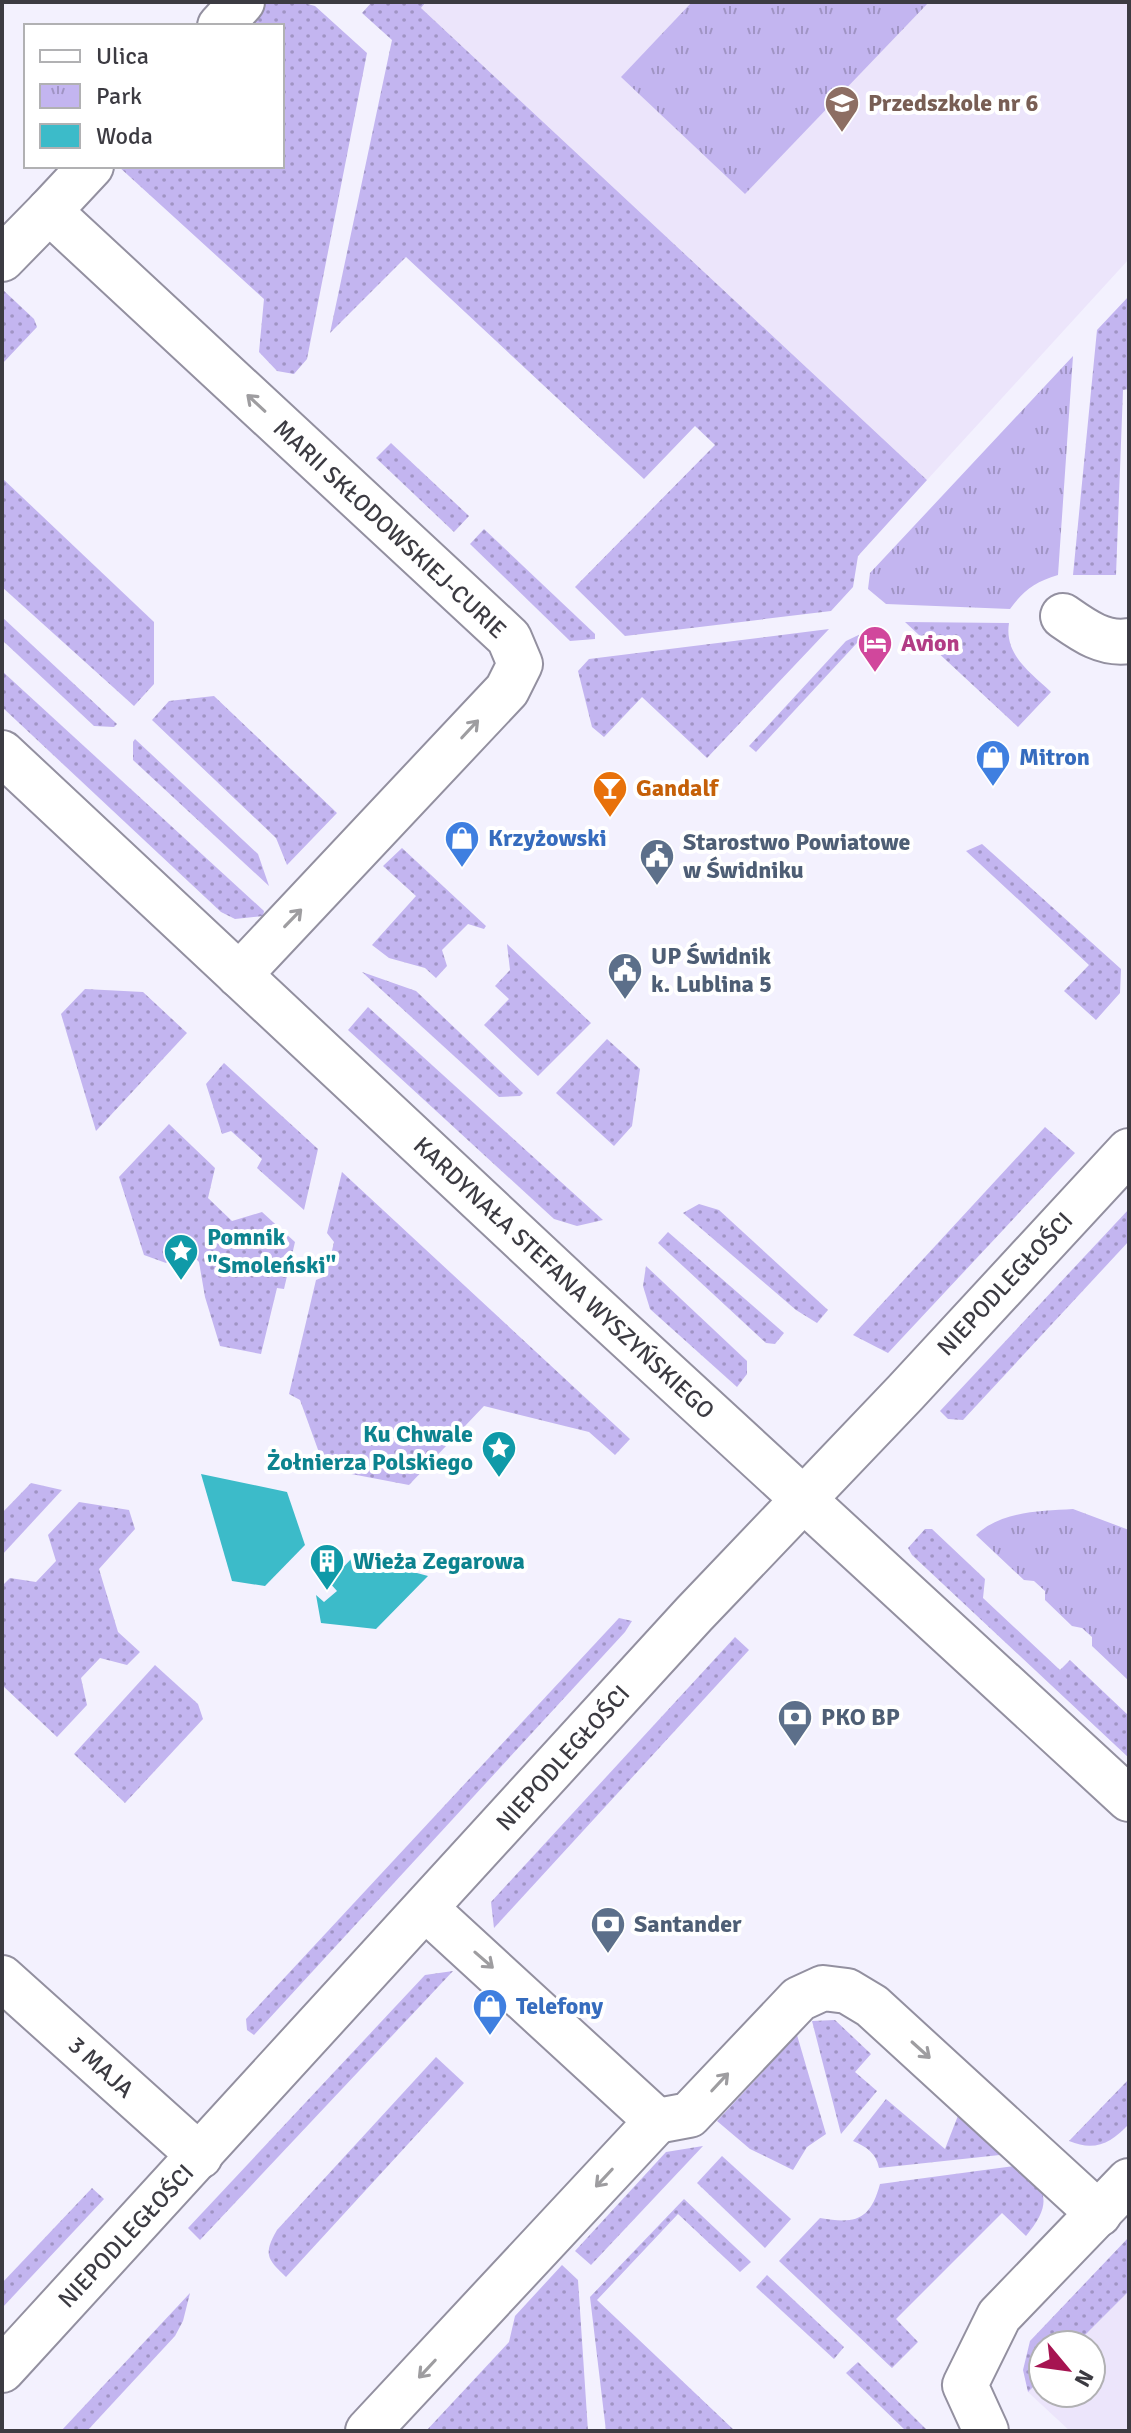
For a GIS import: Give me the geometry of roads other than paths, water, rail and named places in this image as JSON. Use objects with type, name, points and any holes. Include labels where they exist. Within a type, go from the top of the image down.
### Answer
[{"type":"street","points":[[222,24],[242,2]]},
{"type":"street","points":[[2,259],[89,168]]},
{"type":"street","name":"MARII SKŁODOWSKIEJ-CURIE","points":[[49,211],[509,638],[520,664],[507,690],[239,975]]},
{"type":"street","points":[[1063,616],[1094,636],[1120,643],[1129,641]]},
{"type":"street","name":"KARDYNAŁA STEFANA WYSZYŃSKIEGO","points":[[2,753],[802,1499],[1129,1799]]},
{"type":"street","name":"NIEPODLEGŁOŚCI","points":[[2,2370],[802,1499],[905,1393],[1129,1151]]},
{"type":"street","points":[[426,1909],[657,2121]]},
{"type":"street","name":"3 MAJA","points":[[2,1978],[200,2156]]},
{"type":"street","points":[[368,2431],[657,2121],[689,2115],[799,1999],[823,1988],[847,1991],[872,2006],[1099,2214]]},
{"type":"street","points":[[986,2431],[965,2385],[999,2316],[1129,2181]]},
{"type":"water","points":[[201,1474],[287,1492],[305,1545],[265,1586],[232,1581]]},
{"type":"water","points":[[354,1556],[428,1576],[376,1629],[321,1623],[316,1595],[324,1602],[337,1591],[329,1582]]},
{"type":"place","name":"Przedszkole nr 6","points":[[842,134]]},
{"type":"place","name":"Avion","points":[[875,674]]},
{"type":"place","name":"Mitron","points":[[993,788]]},
{"type":"place","name":"Gandalf","points":[[610,819]]},
{"type":"place","name":"Krzyżowski","points":[[462,869]]},
{"type":"place","name":"Starostwo Powiatowe w Świdniku","points":[[657,887]]},
{"type":"place","name":"UP Świdnik k. Lublina 5","points":[[625,1001]]},
{"type":"place","name":"Pomnik \"Smoleński\"","points":[[181,1282]]},
{"type":"place","name":"Ku Chwale Żołnierza Polskiego","points":[[499,1479]]},
{"type":"place","name":"Wieża Zegarowa","points":[[327,1592]]},
{"type":"place","name":"PKO BP","points":[[795,1748]]},
{"type":"place","name":"Santander","points":[[608,1955]]},
{"type":"place","name":"Telefony","points":[[490,2037]]}]
